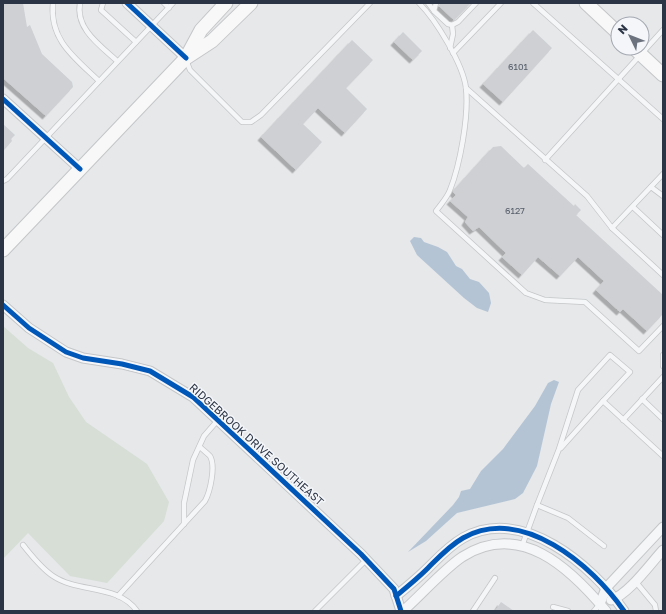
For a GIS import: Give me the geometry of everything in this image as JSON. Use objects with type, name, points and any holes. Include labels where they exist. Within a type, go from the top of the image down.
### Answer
[{"type":"main road","points":[[186,58],[201,30],[226,3]]},
{"type":"main road","points":[[3,250],[186,58],[212,40],[251,3]]},
{"type":"main road","points":[[586,3],[610,26]]},
{"type":"main road","points":[[643,56],[663,75]]},
{"type":"street","points":[[127,3],[186,58]]},
{"type":"street","points":[[3,99],[80,168]]},
{"type":"street","name":"RIDGEBROOK DRIVE SOUTHEAST","points":[[3,305],[29,328],[66,352],[83,358],[122,364],[150,371],[193,397],[366,560],[394,589],[402,611]]},
{"type":"street","points":[[603,607],[606,588],[663,527]]},
{"type":"street","points":[[396,596],[444,552],[463,538],[473,533],[497,529],[527,533],[547,541],[570,555],[606,588],[624,611]]},
{"type":"street","points":[[402,611],[449,568],[474,550],[497,544],[533,548],[559,565],[603,607]]},
{"type":"street","points":[[603,607],[635,581],[663,550]]},
{"type":"lane","points":[[53,3],[51,17],[58,38],[70,53],[99,81]]},
{"type":"lane","points":[[80,3],[79,8],[82,24],[92,38],[118,61]]},
{"type":"lane","points":[[103,3],[101,10],[136,42]]},
{"type":"lane","points":[[164,3],[169,8]]},
{"type":"lane","points":[[3,181],[7,179],[173,3]]},
{"type":"lane","points":[[186,58],[190,70],[242,122],[251,122],[261,115],[370,3]]},
{"type":"lane","points":[[420,3],[429,12],[453,53],[466,88],[465,134],[450,191],[436,211],[526,293],[545,300],[584,302],[639,351],[663,326]]},
{"type":"lane","points":[[428,3],[448,24],[452,25],[458,22],[476,3]]},
{"type":"lane","points":[[434,11],[436,3]]},
{"type":"lane","points":[[453,53],[501,3]]},
{"type":"lane","points":[[533,3],[663,119]]},
{"type":"lane","points":[[450,48],[454,34],[452,25]]},
{"type":"lane","points":[[650,42],[663,30]]},
{"type":"lane","points":[[658,36],[663,40]]},
{"type":"lane","points":[[545,160],[618,79],[634,56]]},
{"type":"lane","points":[[466,88],[587,196],[612,228],[663,275]]},
{"type":"lane","points":[[612,228],[663,174]]},
{"type":"lane","points":[[651,187],[662,194]]},
{"type":"lane","points":[[633,207],[663,235]]},
{"type":"lane","points":[[522,546],[559,449],[578,390],[610,354],[630,372],[559,449]]},
{"type":"lane","points":[[663,354],[663,366]]},
{"type":"lane","points":[[624,420],[663,377]]},
{"type":"lane","points":[[642,399],[662,417]]},
{"type":"lane","points":[[603,401],[663,456]]},
{"type":"lane","points":[[184,524],[184,503],[193,460],[204,436],[218,420]]},
{"type":"lane","points":[[118,596],[206,501],[210,493],[212,471],[210,457],[200,447]]},
{"type":"lane","points":[[537,505],[568,518],[604,546]]},
{"type":"lane","points":[[22,545],[53,577],[83,588],[101,590],[118,596],[125,599],[137,611]]},
{"type":"lane","points":[[316,611],[366,560]]},
{"type":"lane","points":[[473,611],[495,578]]},
{"type":"lane","points":[[635,581],[655,605],[656,611]]},
{"type":"lane","points":[[553,607],[568,611]]},
{"type":"lane","points":[[594,611],[603,607]]},
{"type":"shaded area","points":[[3,326],[28,348],[53,363],[69,397],[86,422],[147,464],[169,502],[164,521],[107,583],[70,576],[28,533],[3,559]]},
{"type":"water","points":[[414,237],[421,238],[424,242],[447,252],[456,266],[462,269],[470,279],[479,282],[489,293],[491,303],[488,312],[477,308],[464,298],[417,255],[410,241]]},
{"type":"water","points":[[554,380],[559,382],[551,404],[537,466],[523,493],[515,499],[457,513],[426,541],[408,552],[453,505],[459,497],[461,491],[470,489],[481,471],[503,449],[535,406],[548,383]]},
{"type":"building","points":[[3,3],[23,3],[27,27],[30,25],[42,54],[72,82],[73,87],[46,116],[3,78]]},
{"type":"building","points":[[440,3],[471,3],[454,20],[439,6]]},
{"type":"building","points":[[533,30],[552,48],[503,102],[483,84]]},
{"type":"building","points":[[403,32],[422,51],[413,60],[394,42]]},
{"type":"building","points":[[352,40],[373,60],[346,88],[367,109],[345,133],[318,108],[303,124],[322,142],[296,170],[261,137]]},
{"type":"building","points":[[3,124],[15,135],[3,151]]},
{"type":"building","points":[[501,146],[524,168],[528,164],[574,206],[575,204],[581,210],[576,215],[663,295],[663,314],[647,331],[623,309],[620,312],[596,290],[604,281],[578,257],[560,276],[538,257],[522,275],[502,257],[506,253],[479,227],[473,231],[465,222],[468,217],[450,201],[456,195],[453,192],[493,147]]},
{"type":"building","points":[[501,602],[514,611],[495,611]]},
{"type":"cycle path","points":[[127,3],[186,58]]},
{"type":"cycle path","points":[[3,99],[80,169]]},
{"type":"cycle path","points":[[3,305],[29,328],[66,352],[83,358],[122,364],[150,371],[193,397],[361,554],[394,589],[401,611]]},
{"type":"cycle path","points":[[396,596],[449,548],[463,538],[486,530],[509,529],[531,534],[554,545],[575,559],[594,576],[624,611]]}]
